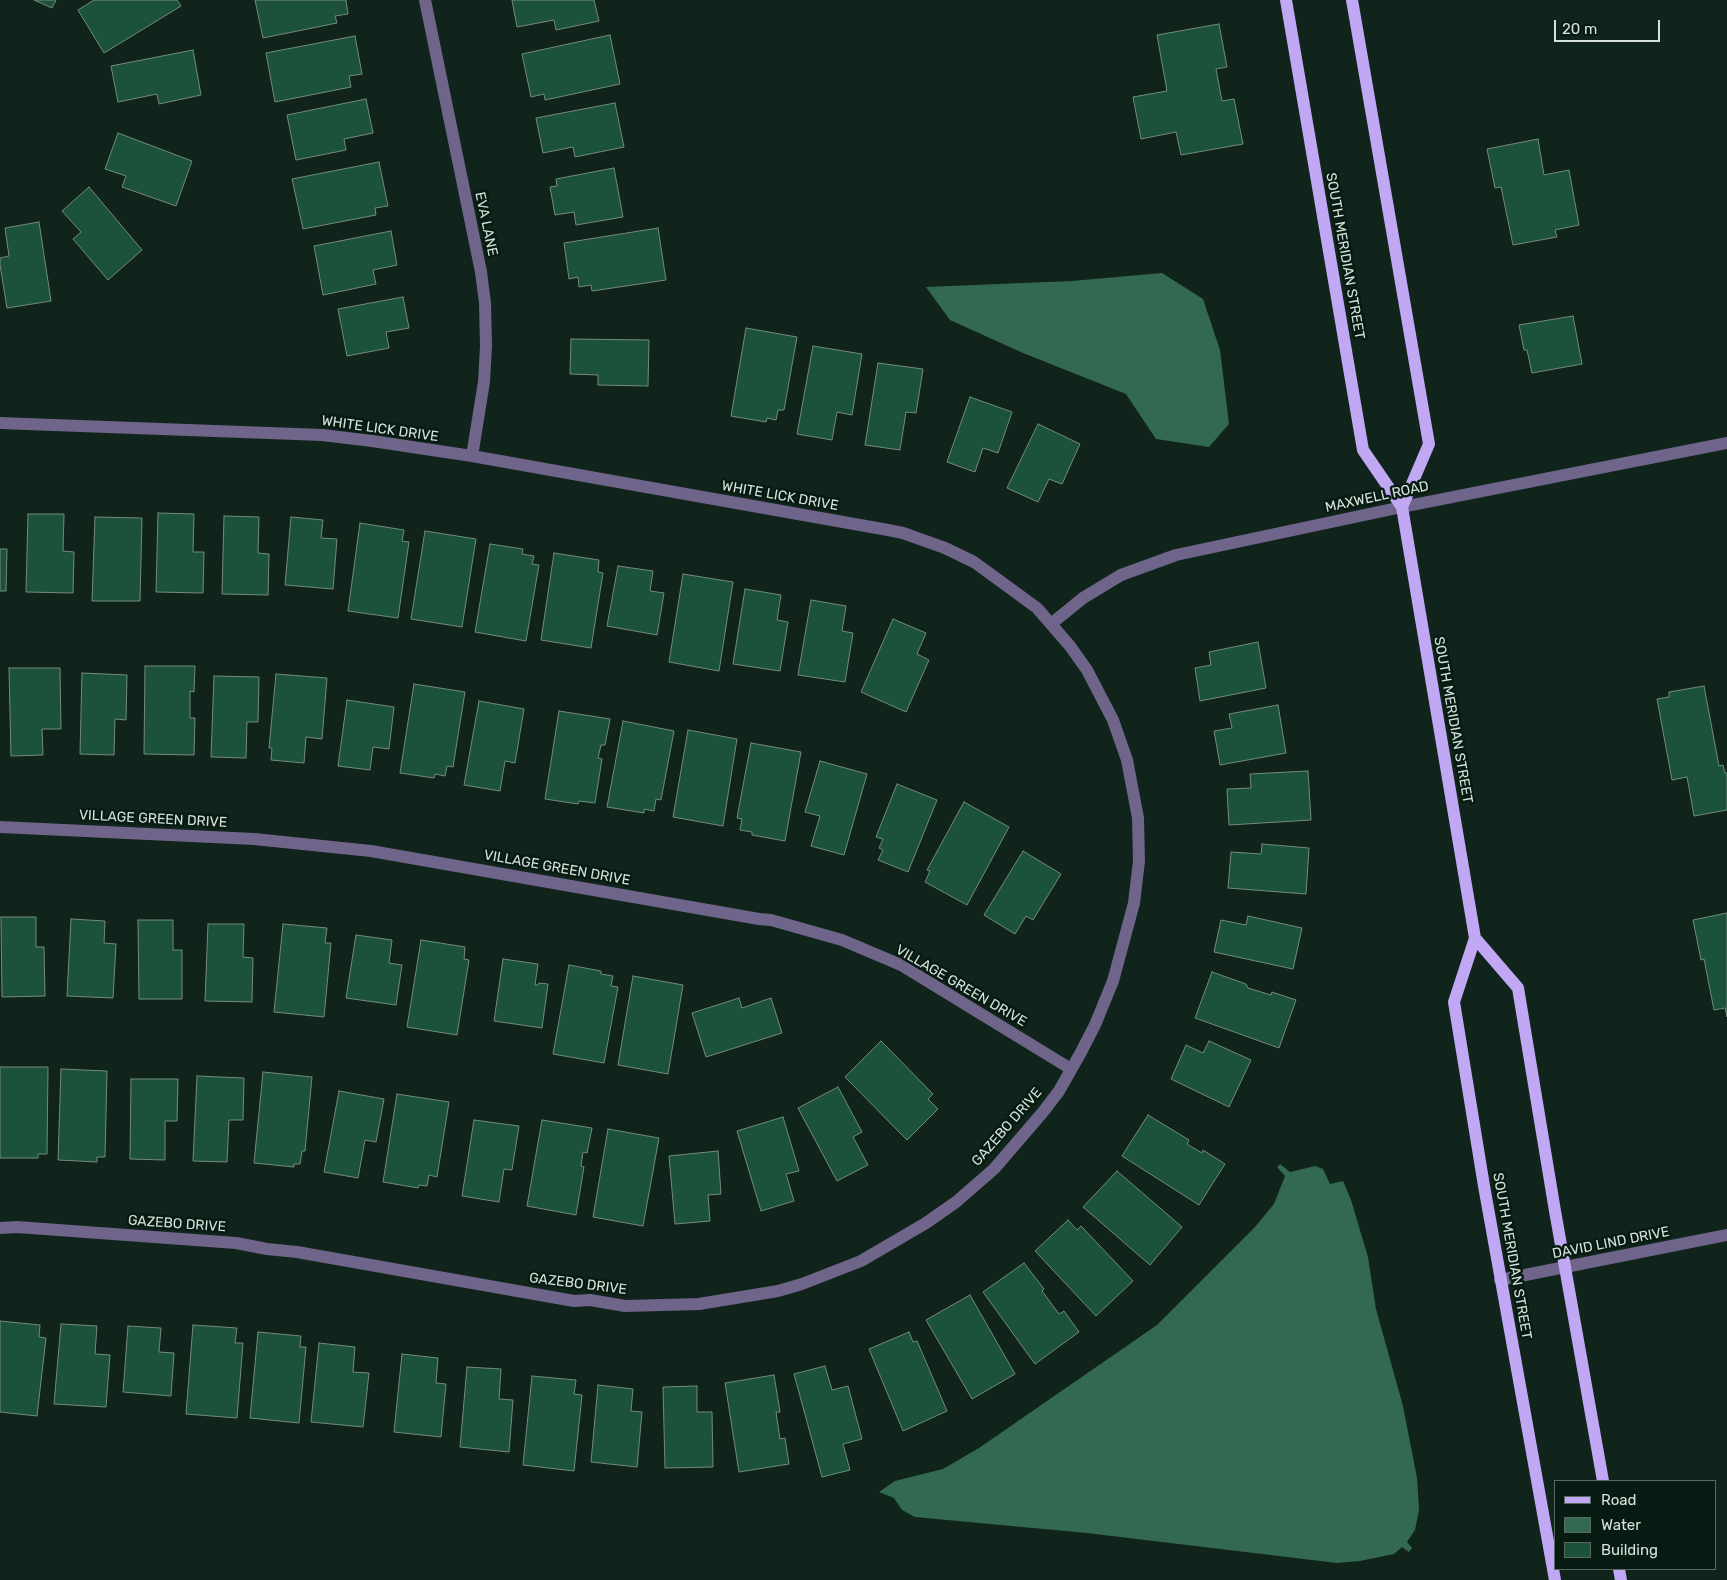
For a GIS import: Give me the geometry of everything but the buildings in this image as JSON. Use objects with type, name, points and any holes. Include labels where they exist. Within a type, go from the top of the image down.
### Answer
[{"type":"main road","name":"SOUTH MERIDIAN STREET","points":[[1286,0],[1363,450],[1402,507],[1475,938],[1454,1002],[1500,1280],[1555,1580]]},
{"type":"main road","points":[[1352,0],[1429,444],[1402,507]]},
{"type":"main road","points":[[1475,938],[1518,988],[1565,1267],[1604,1480]]},
{"type":"street","name":"EVA LANE","points":[[425,0],[481,272],[485,303],[486,346],[484,382],[472,456]]},
{"type":"street","name":"WHITE LICK DRIVE","points":[[0,422],[322,435],[372,441],[472,456],[903,533],[945,548],[974,562],[1037,608],[1070,646],[1087,670],[1113,720],[1127,760],[1138,818],[1139,861],[1134,902],[1114,981],[1072,1069]]},
{"type":"street","name":"MAXWELL ROAD","points":[[1051,624],[1083,598],[1121,575],[1176,555],[1402,507],[1727,442]]},
{"type":"street","name":"VILLAGE GREEN DRIVE","points":[[0,827],[254,839],[371,851],[771,920],[842,940],[901,965],[1072,1069]]},
{"type":"street","name":"GAZEBO DRIVE","points":[[0,1228],[17,1227],[236,1244],[297,1252],[574,1301],[590,1300],[625,1306],[699,1304],[778,1291],[802,1284],[861,1261],[914,1231],[956,1202],[998,1164],[1043,1112],[1072,1069]]},
{"type":"street","name":"DAVID LIND DRIVE","points":[[1500,1280],[1727,1235]]},
{"type":"water","points":[[1162,273],[1203,299],[1220,350],[1229,424],[1209,447],[1156,439],[1126,394],[1023,353],[950,320],[926,287],[1072,281]]},
{"type":"water","points":[[1280,1164],[1290,1172],[1315,1166],[1323,1169],[1330,1184],[1343,1181],[1351,1200],[1368,1257],[1376,1309],[1403,1406],[1417,1478],[1419,1510],[1415,1530],[1407,1542],[1412,1548],[1409,1552],[1402,1547],[1394,1554],[1360,1561],[1337,1563],[1087,1533],[915,1517],[902,1510],[894,1498],[879,1492],[895,1481],[943,1469],[979,1448],[1157,1325],[1255,1227],[1274,1204],[1285,1176],[1277,1167]]}]
